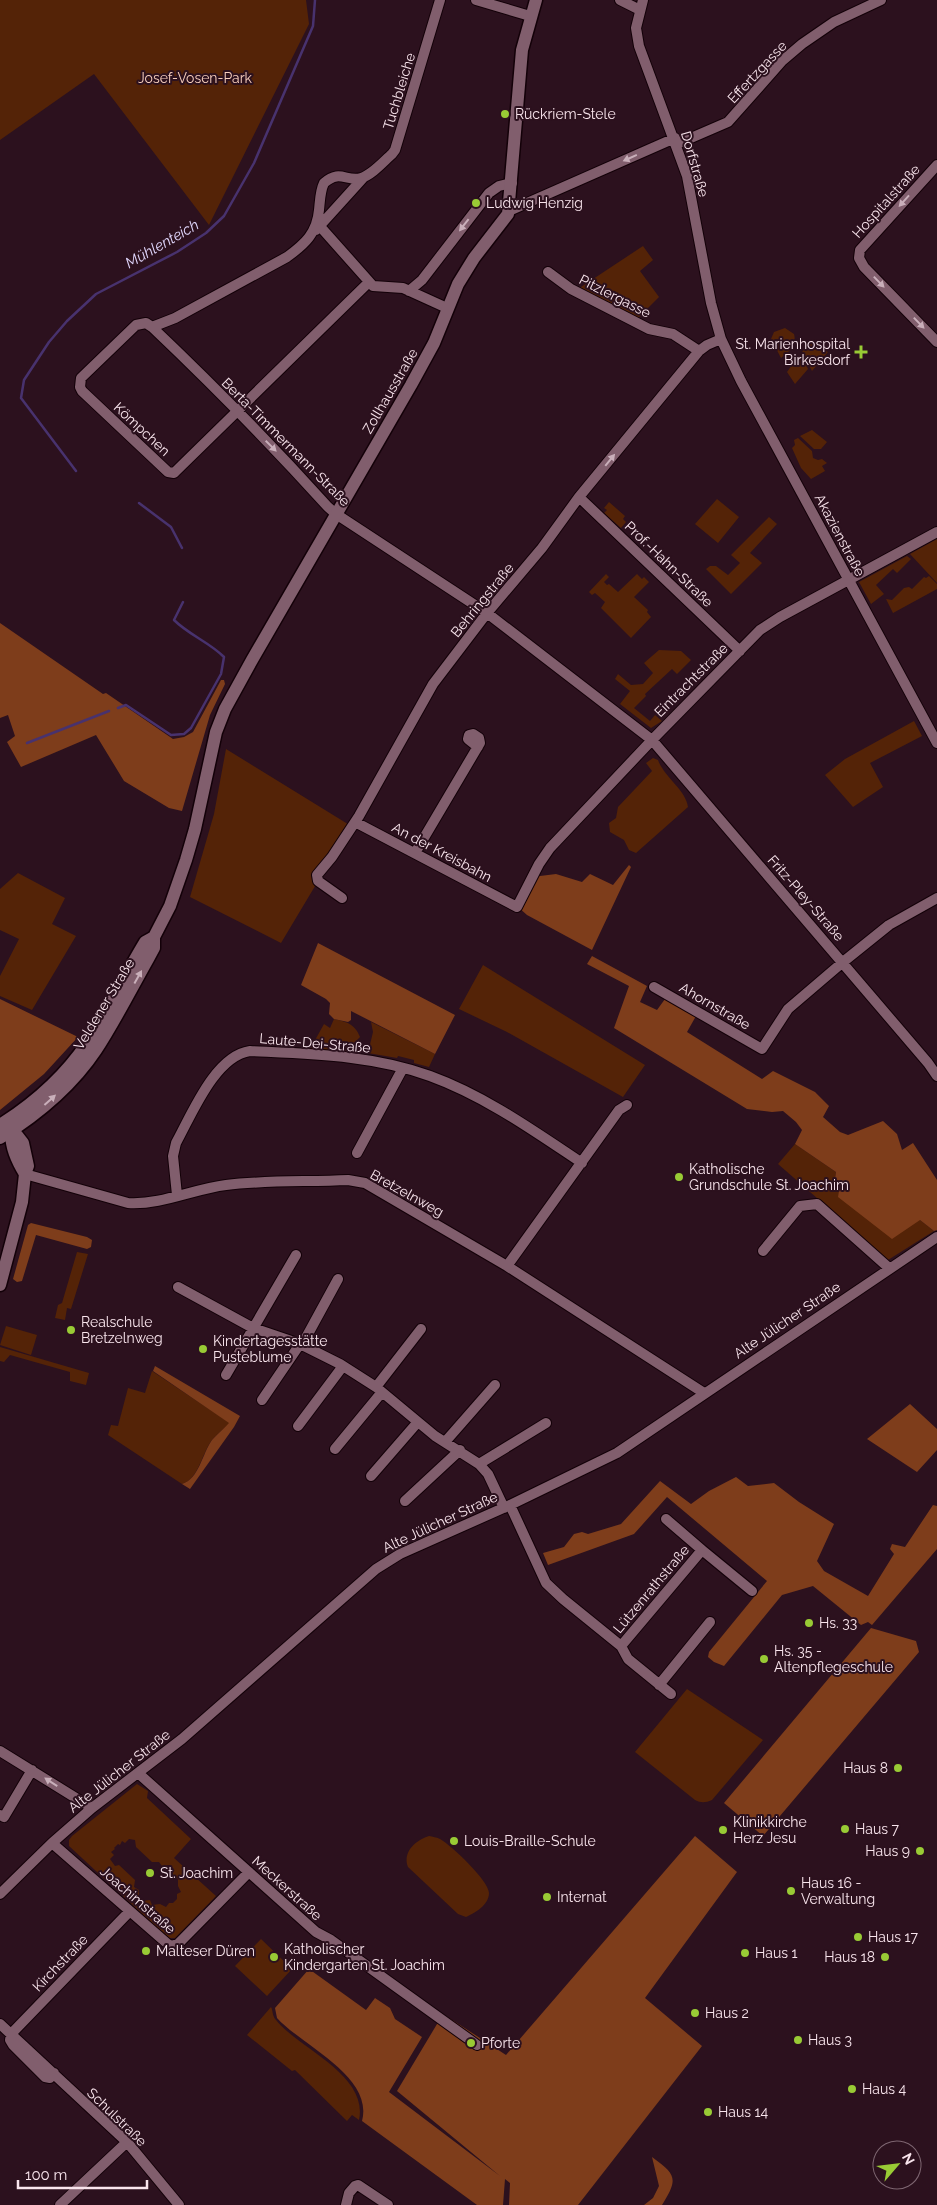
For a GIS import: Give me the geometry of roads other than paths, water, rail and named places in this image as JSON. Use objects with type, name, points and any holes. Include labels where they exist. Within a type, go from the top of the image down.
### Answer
[{"type":"street","name":"Tuchbleiche","points":[[152,327],[176,318],[277,264],[303,246],[319,224],[364,177],[395,150],[440,0]]},
{"type":"street","points":[[476,0],[530,16]]},
{"type":"street","name":"Zollhausstraße","points":[[206,778],[216,732],[225,709],[429,351],[447,308],[468,267],[506,218],[509,210],[512,183],[522,50],[536,0]]},
{"type":"street","points":[[620,0],[641,5]]},
{"type":"street","name":"Effertzgasse","points":[[509,210],[676,141],[723,126],[741,110],[782,61],[802,44],[834,22],[881,0]]},
{"type":"street","name":"Dorfstraße","points":[[641,5],[636,28],[639,46],[654,92],[676,141],[687,176],[711,303],[721,339]]},
{"type":"street","name":"Hospitalstraße","points":[[937,165],[860,250],[859,258],[864,267],[937,342]]},
{"type":"street","name":"Tuchbleiche","points":[[319,224],[320,196],[324,183],[330,178],[338,176],[354,179],[364,177]]},
{"type":"street","points":[[409,291],[422,280],[489,193],[499,186],[512,183]]},
{"type":"street","points":[[319,224],[369,282],[376,287],[403,288],[447,308]]},
{"type":"street","name":"Pitzlergasse","points":[[548,272],[571,289],[649,329],[673,334],[698,351]]},
{"type":"street","name":"Kömpchen","points":[[152,327],[146,323],[140,323],[130,330],[81,378],[80,387],[82,391],[170,473],[176,471],[369,282]]},
{"type":"street","name":"Berta-Timmermann-Straße","points":[[152,327],[336,514],[487,613],[652,740]]},
{"type":"street","name":"Behringstraße","points":[[342,898],[318,881],[317,875],[332,857],[355,822],[433,684],[487,613],[542,548],[578,497],[698,351],[721,339]]},
{"type":"street","name":"Akazienstraße","points":[[721,339],[741,381],[937,743]]},
{"type":"street","name":"Prof.-Hahn-Straße","points":[[578,497],[740,651]]},
{"type":"street","name":"Eintrachtstraße","points":[[517,907],[539,864],[550,848],[652,740],[769,623],[937,532]]},
{"type":"street","name":"Fritz-Pley-Straße","points":[[652,740],[843,962],[937,1076]]},
{"type":"street","points":[[415,853],[478,746]]},
{"type":"street","name":"Veldener Straße","points":[[0,1138],[6,1125],[47,1104],[70,1083],[95,1050],[154,948],[154,937],[170,906],[186,860],[206,778]]},
{"type":"street","name":"An der Kreisbahn","points":[[355,822],[517,907]]},
{"type":"street","name":"Ahornstraße","points":[[654,987],[760,1053],[788,1009],[889,925],[937,898]]},
{"type":"street","name":"Laute-Dei-Straße","points":[[178,1195],[172,1156],[176,1143],[215,1074],[236,1055],[250,1051],[359,1059],[430,1076],[471,1095],[582,1163]]},
{"type":"street","points":[[357,1153],[403,1068]]},
{"type":"street","points":[[507,1266],[619,1110],[627,1105]]},
{"type":"street","points":[[0,1285],[22,1202],[25,1174],[12,1147],[6,1125]]},
{"type":"street","name":"Bretzelnweg","points":[[25,1174],[128,1203],[152,1202],[225,1185],[357,1181],[365,1183],[507,1266],[704,1393]]},
{"type":"street","points":[[763,1251],[800,1206],[817,1204],[889,1268]]},
{"type":"street","name":"Alte Jülicher Straße","points":[[0,1894],[52,1842],[92,1808],[182,1739],[376,1569],[400,1554],[507,1506],[617,1453],[937,1237]]},
{"type":"street","points":[[226,1375],[296,1255]]},
{"type":"street","points":[[262,1400],[301,1344],[338,1279]]},
{"type":"street","name":"Lützenrathstraße","points":[[178,1287],[253,1328],[301,1344],[343,1366],[379,1390],[417,1423],[479,1464],[488,1474],[507,1506],[546,1583],[621,1646],[628,1659],[671,1694]]},
{"type":"street","points":[[335,1450],[421,1328]]},
{"type":"street","points":[[298,1426],[343,1366]]},
{"type":"street","points":[[445,1442],[496,1385]]},
{"type":"street","points":[[371,1476],[417,1423]]},
{"type":"street","points":[[479,1464],[546,1423]]},
{"type":"street","points":[[405,1501],[460,1450]]},
{"type":"street","name":"Lützenrathstraße","points":[[666,1519],[752,1591]]},
{"type":"street","name":"Lützenrathstraße","points":[[621,1646],[702,1550]]},
{"type":"street","points":[[659,1685],[710,1622]]},
{"type":"street","points":[[0,1751],[92,1808]]},
{"type":"street","points":[[0,1815],[4,1818],[32,1770]]},
{"type":"street","name":"Meckerstraße","points":[[138,1773],[316,1932],[331,1940],[477,2045]]},
{"type":"street","name":"Joachimstraße","points":[[52,1842],[130,1912],[167,1943],[174,1946],[249,1872]]},
{"type":"street","name":"Kirchstraße","points":[[10,2034],[130,1912]]},
{"type":"street","name":"Schulstraße","points":[[0,2024],[10,2034],[10,2040],[13,2045],[45,2077],[50,2078],[54,2074],[127,2142],[179,2205]]},
{"type":"street","points":[[60,2205],[127,2142]]},
{"type":"street","points":[[346,2205],[349,2193],[358,2185],[388,2205]]},
{"type":"waterway","name":"Mühlenteich","points":[[76,471],[21,398],[24,380],[49,342],[67,321],[96,294],[177,252],[206,233],[224,216],[254,163],[313,26],[315,0]]},
{"type":"waterway","name":"Mühlenteich","points":[[139,503],[171,527],[182,548]]},
{"type":"waterway","name":"Mühlenteich","points":[[118,708],[126,705],[171,735],[184,734],[191,728],[221,674],[224,657],[174,620],[183,602]]},
{"type":"waterway","name":"Mühlenteich","points":[[27,743],[109,711]]},
{"type":"place","name":"Rückriem-Stele","points":[[505,114]]},
{"type":"place","name":"Ludwig Henzig","points":[[476,203]]},
{"type":"place","name":"St. Marienhospital Birkesdorf","points":[[861,352]]},
{"type":"place","name":"Katholische Grundschule St. Joachim","points":[[679,1177]]},
{"type":"place","name":"Realschule Bretzelnweg","points":[[71,1330]]},
{"type":"place","name":"Kindertagesstätte Pusteblume","points":[[203,1349]]},
{"type":"place","name":"Hs. 33","points":[[809,1623]]},
{"type":"place","name":"Hs. 35 - Altenpflegeschule","points":[[764,1659]]},
{"type":"place","name":"Haus 8","points":[[898,1768]]},
{"type":"place","name":"Haus 7","points":[[845,1829]]},
{"type":"place","name":"Klinikkirche Herz Jesu","points":[[723,1830]]},
{"type":"place","name":"Louis-Braille-Schule","points":[[454,1841]]},
{"type":"place","name":"Haus 9","points":[[920,1851]]},
{"type":"place","name":"St. Joachim","points":[[150,1873]]},
{"type":"place","name":"Haus 16 - Verwaltung","points":[[791,1891]]},
{"type":"place","name":"Internat","points":[[547,1897]]},
{"type":"place","name":"Haus 17","points":[[858,1937]]},
{"type":"place","name":"Malteser Düren","points":[[146,1951]]},
{"type":"place","name":"Haus 1","points":[[745,1953]]},
{"type":"place","name":"Katholischer Kindergarten St. Joachim","points":[[274,1957]]},
{"type":"place","name":"Haus 18","points":[[885,1957]]},
{"type":"place","name":"Haus 2","points":[[695,2013]]},
{"type":"place","name":"Haus 3","points":[[798,2040]]},
{"type":"place","name":"Pforte","points":[[471,2043]]},
{"type":"place","name":"Haus 4","points":[[852,2089]]},
{"type":"place","name":"Haus 14","points":[[708,2112]]},
{"type":"park label","name":"Josef-Vosen-Park","points":[[195,78]]}]
